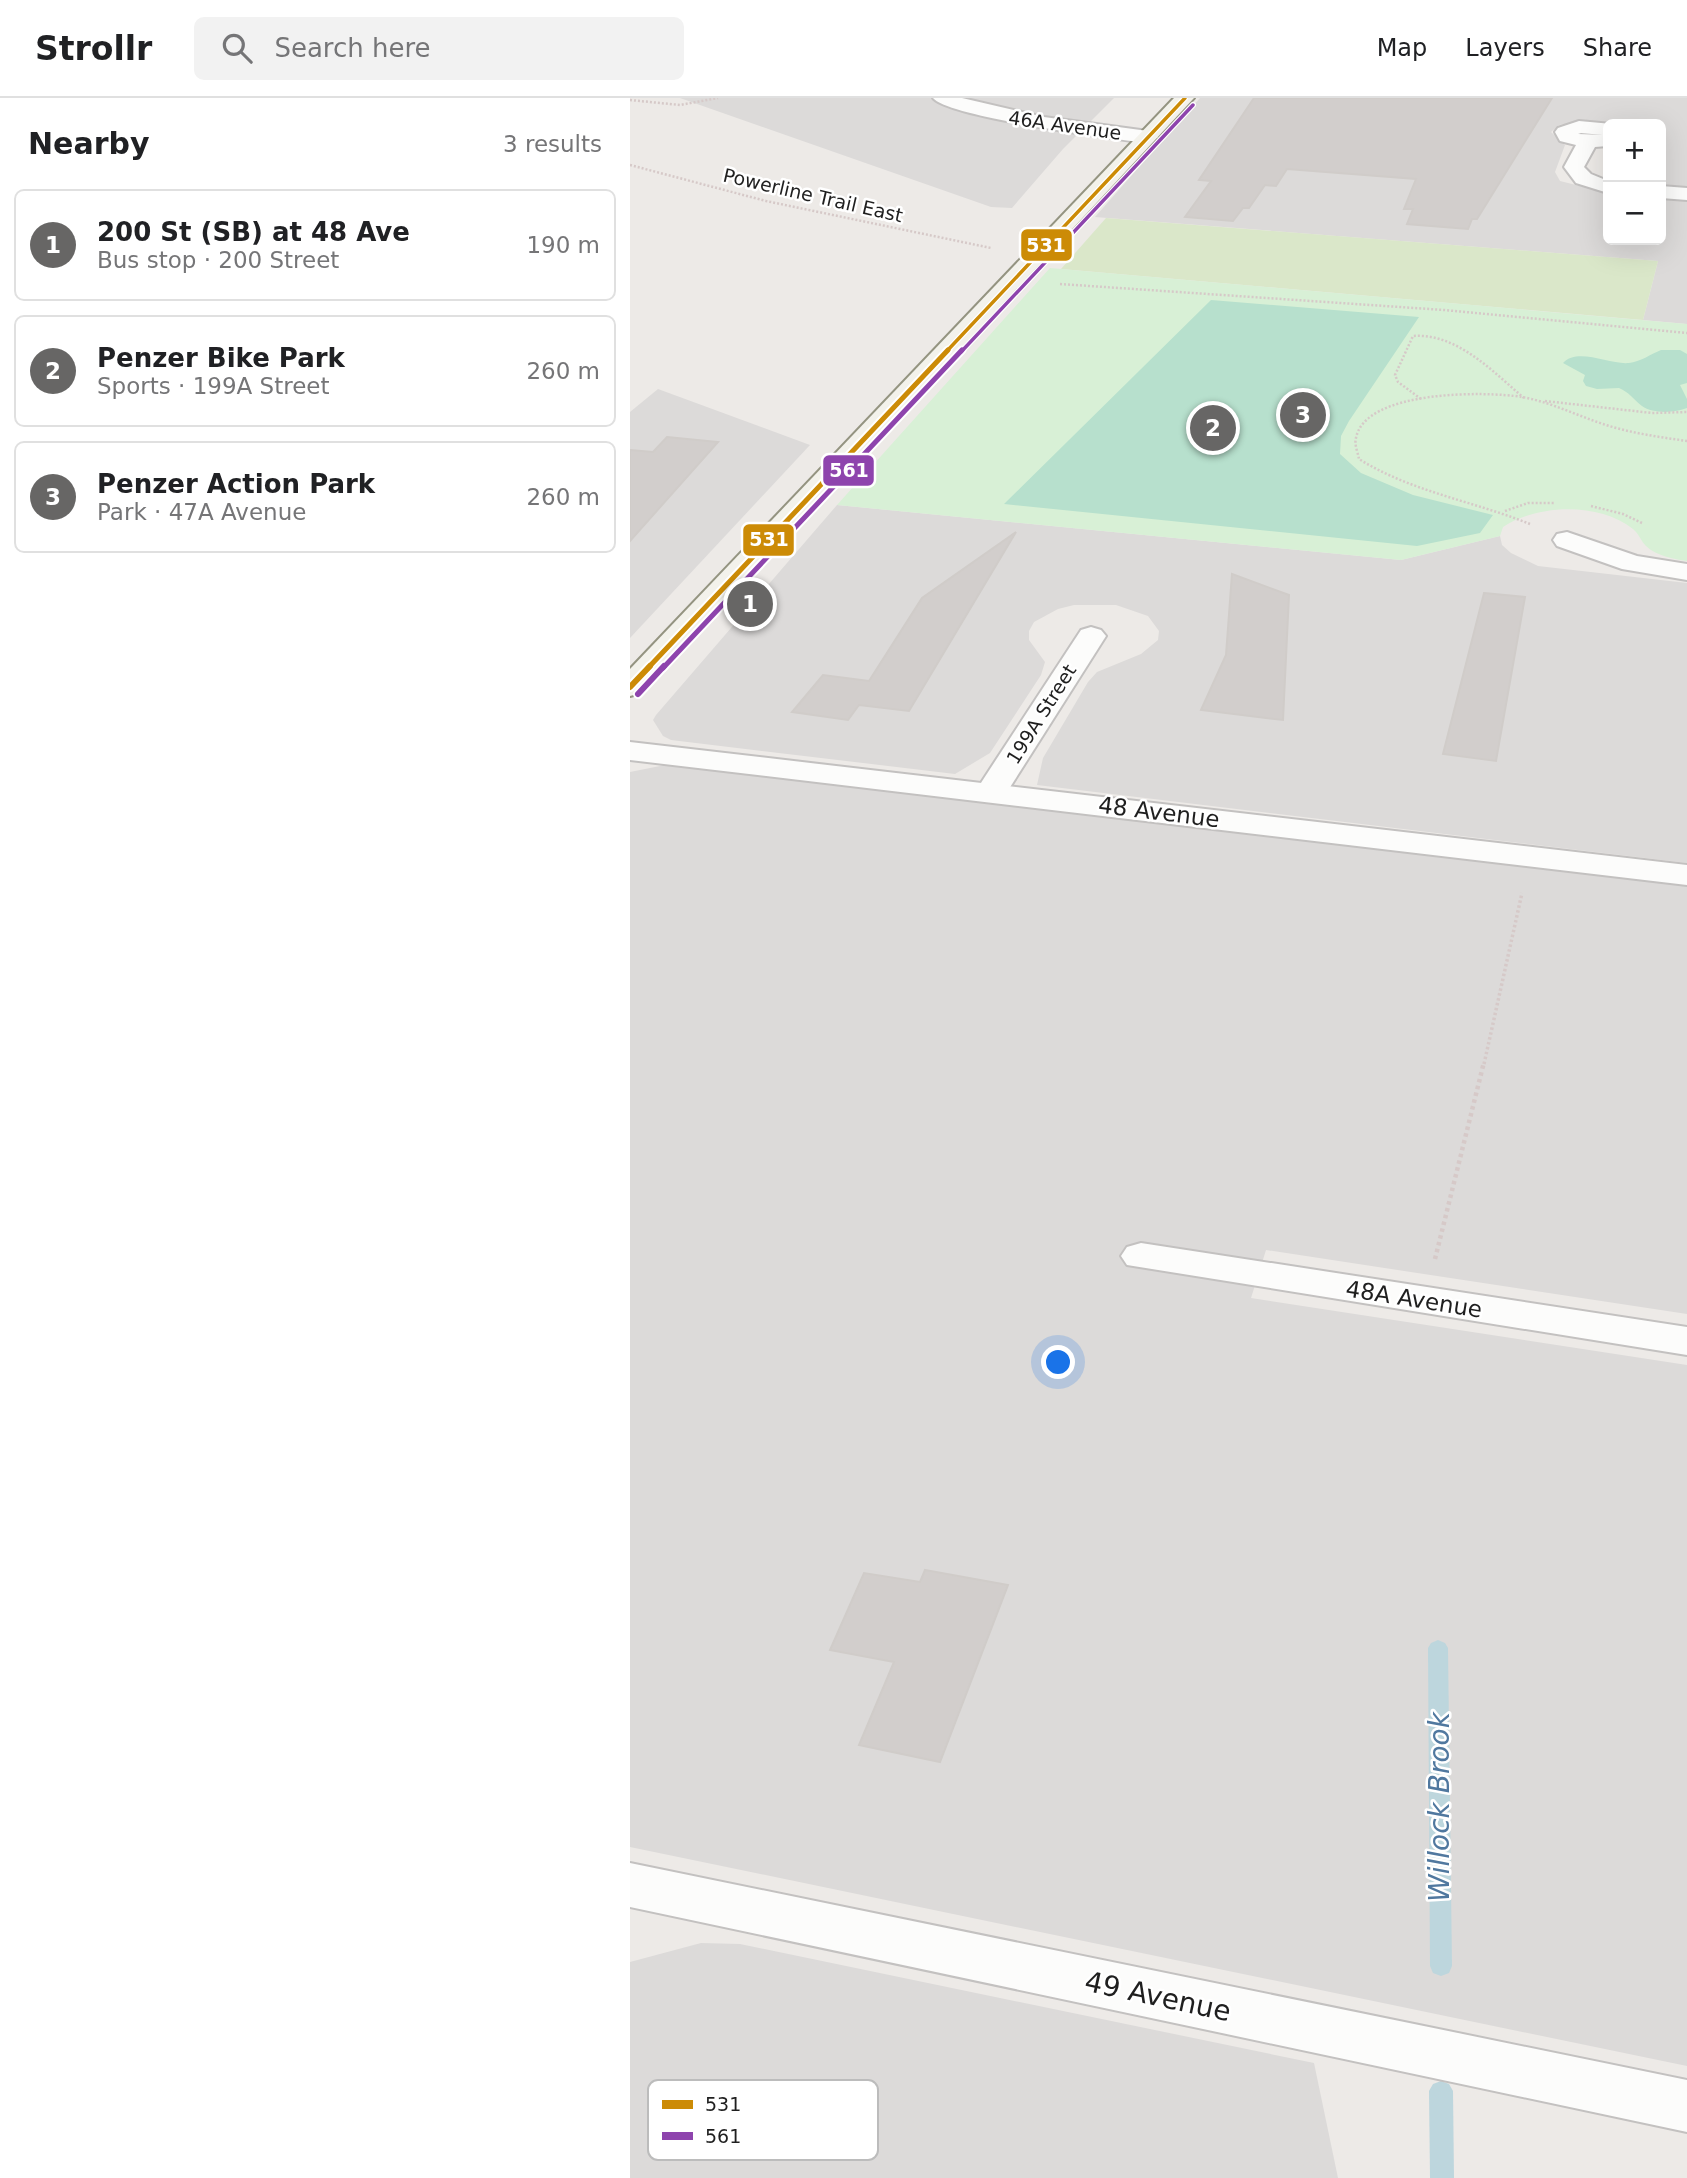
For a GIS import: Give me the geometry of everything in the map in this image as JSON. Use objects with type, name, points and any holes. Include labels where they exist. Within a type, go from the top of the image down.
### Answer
[{"type":"main road","points":[[630,687],[1185,98]]},
{"type":"street","name":"46A Avenue","points":[[942,98],[995,114],[1148,137]]},
{"type":"street","points":[[1598,141],[1573,139],[1565,132],[1579,127],[1603,129]]},
{"type":"street","points":[[1598,141],[1574,167],[1576,174],[1585,180],[1603,185]]},
{"type":"street","points":[[1666,192],[1687,194]]},
{"type":"street","points":[[1567,540],[1632,563],[1687,572]]},
{"type":"street","name":"199A Street","points":[[991,792],[1091,636]]},
{"type":"street","name":"48 Avenue","points":[[630,751],[1687,875]]},
{"type":"street","name":"48A Avenue","points":[[1140,1256],[1687,1341]]},
{"type":"street","name":"49 Avenue","points":[[630,1885],[1687,2106]]},
{"type":"path","points":[[630,100],[681,105],[718,98]]},
{"type":"path","name":"Powerline Trail East","points":[[630,165],[766,201],[991,248]]},
{"type":"path","points":[[1055,283],[1444,310],[1687,333]]},
{"type":"path","points":[[1421,399],[1398,382],[1395,375],[1413,336],[1421,334],[1446,340],[1463,349],[1524,398]]},
{"type":"path","points":[[1516,517],[1426,492],[1379,473],[1359,459],[1354,439],[1365,421],[1389,407],[1421,399],[1450,396],[1524,398],[1653,413],[1687,412]]},
{"type":"path","points":[[1537,400],[1612,427],[1687,441]]},
{"type":"path","points":[[1432,1272],[1477,1094],[1524,885]]},
{"type":"shaded area","points":[[680,98],[1114,98],[1063,149],[1012,208],[991,207]]},
{"type":"shaded area","points":[[1200,98],[1687,98],[1687,188],[1666,186],[1666,119],[1603,119],[1603,123],[1559,125],[1551,132],[1565,145],[1555,172],[1560,181],[1603,192],[1603,245],[1666,245],[1666,198],[1687,200],[1687,324],[1643,320],[1658,261],[1095,217]]},
{"type":"shaded area","points":[[658,389],[810,445],[630,638],[630,412]]},
{"type":"shaded area","points":[[837,505],[1401,560],[1500,536],[1502,545],[1511,553],[1538,566],[1687,583],[1687,863],[1037,785],[1043,758],[1088,682],[1097,672],[1141,654],[1158,640],[1159,631],[1148,616],[1116,605],[1074,605],[1058,609],[1034,622],[1029,631],[1029,640],[1045,662],[1041,675],[990,753],[955,774],[671,740],[663,736],[653,720],[656,715]]},
{"type":"shaded area","points":[[695,764],[1687,886],[1687,1314],[1266,1250],[1251,1298],[1687,1365],[1687,2066],[630,1847],[630,772],[665,765]]},
{"type":"shaded area","points":[[701,1943],[740,1944],[1314,2063],[1338,2178],[630,2178],[630,1962]]},
{"type":"green space","points":[[1106,218],[1658,261],[1643,320],[1061,269]]},
{"type":"green space","points":[[1050,268],[1687,324],[1687,561],[1655,552],[1646,546],[1633,529],[1619,520],[1586,510],[1551,510],[1533,514],[1503,527],[1500,536],[1401,560],[837,505]]},
{"type":"green space","points":[[1211,300],[1419,317],[1349,421],[1341,436],[1340,454],[1361,473],[1413,495],[1493,515],[1480,533],[1417,546],[1004,504]]},
{"type":"green space","points":[[1661,350],[1680,350],[1687,354],[1687,383],[1680,385],[1687,399],[1687,408],[1664,412],[1647,409],[1619,388],[1597,389],[1586,386],[1583,381],[1585,375],[1563,363],[1569,358],[1585,356],[1629,363]]},
{"type":"building","points":[[1254,98],[1552,98],[1477,219],[1472,219],[1468,229],[1407,224],[1413,209],[1404,209],[1416,179],[1287,169],[1276,186],[1265,185],[1249,208],[1243,208],[1233,221],[1185,217],[1211,181],[1199,180]]},
{"type":"building","points":[[667,437],[718,442],[630,541],[630,450],[653,452]]},
{"type":"building","points":[[1016,532],[909,711],[859,705],[848,720],[792,712],[823,675],[869,681],[922,598]]},
{"type":"building","points":[[1232,574],[1289,595],[1283,720],[1201,710],[1226,655]]},
{"type":"building","points":[[1484,593],[1525,597],[1496,761],[1443,754]]},
{"type":"building","points":[[925,1570],[1008,1585],[940,1762],[859,1745],[894,1662],[830,1650],[864,1573],[920,1582]]},
{"type":"waterway","name":"Willock Brook","points":[[1438,1648],[1441,1966]]},
{"type":"waterway","name":"Willock Brook","points":[[1441,2091],[1442,2178]]},
{"type":"transit line","name":"531","points":[[630,687],[1185,98]]},
{"type":"transit line","name":"561","points":[[638,694],[1193,105]]},
{"type":"place","name":"Penzer Action Park","points":[[1303,415]]},
{"type":"place","name":"Penzer Bike Park","points":[[1213,428]]},
{"type":"place","name":"200 St (SB) at 48 Ave","points":[[750,604]]}]
